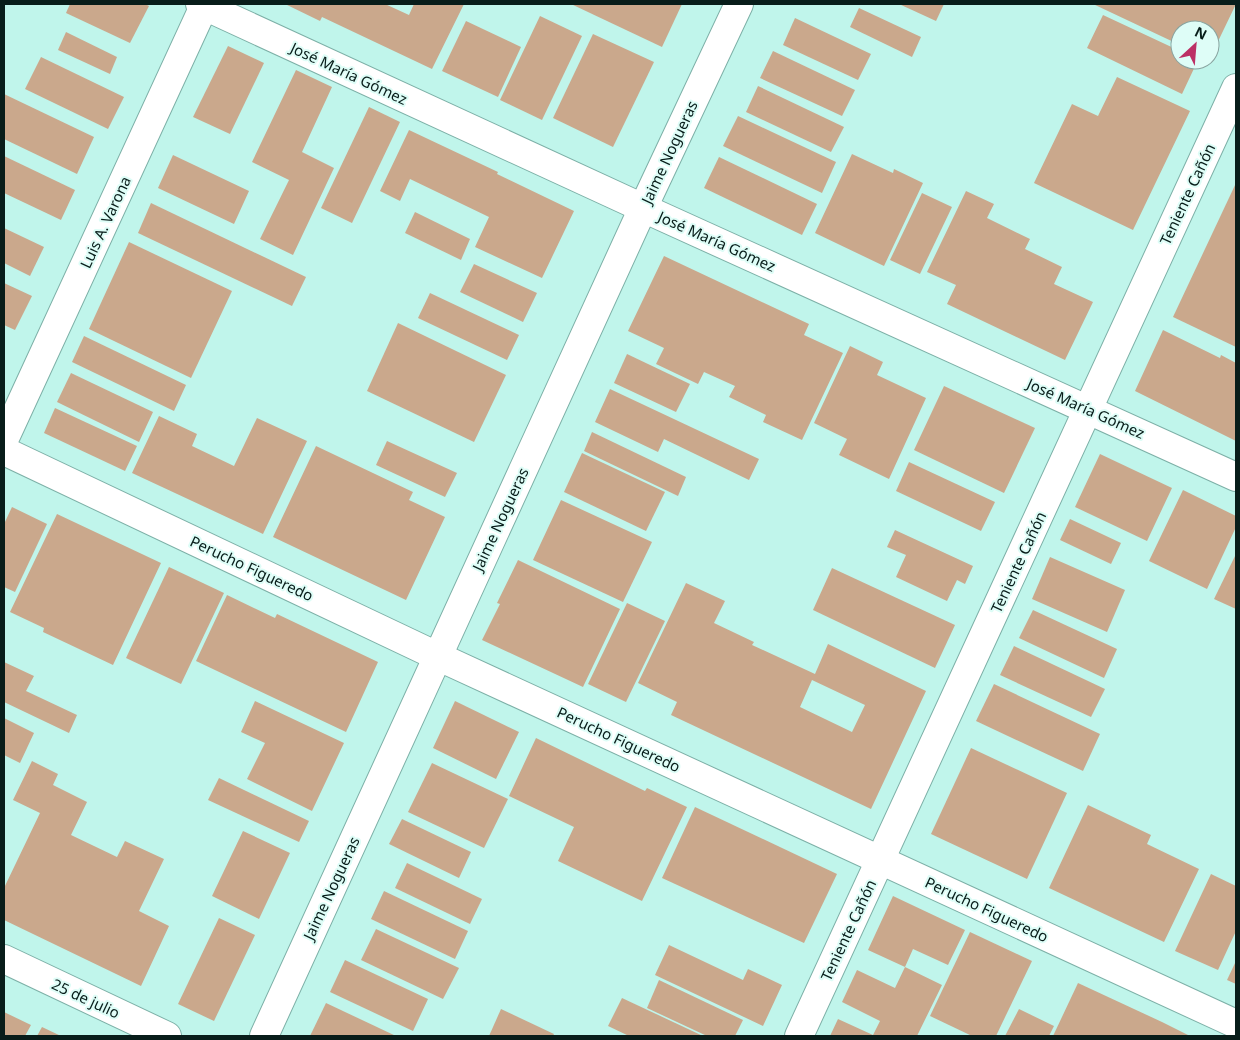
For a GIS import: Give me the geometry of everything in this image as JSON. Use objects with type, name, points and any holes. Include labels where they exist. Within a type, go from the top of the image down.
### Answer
[{"type":"street","name":"José María Gómez","points":[[203,4],[643,208],[1236,477]]},
{"type":"street","name":"Luis A. Varona","points":[[4,440],[203,4]]},
{"type":"street","name":"Jaime Nogueras","points":[[264,1036],[643,208],[739,4]]},
{"type":"street","name":"Teniente Cañón","points":[[799,1036],[1236,88]]},
{"type":"street","name":"Perucho Figueredo","points":[[4,451],[437,656],[1236,1024]]},
{"type":"street","name":"25 de julio","points":[[4,959],[168,1036]]},
{"type":"building","points":[[70,4],[145,4],[149,6],[130,43],[66,13]]},
{"type":"building","points":[[285,4],[385,4],[409,15],[414,4],[464,4],[432,69],[322,17],[320,21]]},
{"type":"building","points":[[571,4],[682,4],[662,47]]},
{"type":"building","points":[[899,4],[944,4],[936,21]]},
{"type":"building","points":[[1093,4],[1236,4],[1220,37],[1220,20],[1170,20],[1170,40]]},
{"type":"building","points":[[859,8],[921,37],[912,57],[850,27]]},
{"type":"building","points":[[1103,15],[1170,46],[1170,70],[1193,70],[1182,94],[1087,48]]},
{"type":"building","points":[[540,16],[582,36],[542,120],[500,100]]},
{"type":"building","points":[[795,18],[871,54],[858,80],[783,45]]},
{"type":"building","points":[[466,21],[521,47],[498,97],[442,71]]},
{"type":"building","points":[[66,32],[117,57],[110,74],[58,50]]},
{"type":"building","points":[[593,34],[654,62],[613,147],[553,118]]},
{"type":"building","points":[[228,46],[264,63],[230,134],[193,117]]},
{"type":"building","points":[[773,51],[855,90],[842,116],[760,78]]},
{"type":"building","points":[[41,57],[124,97],[108,129],[25,89]]},
{"type":"building","points":[[296,70],[332,87],[302,152],[334,168],[293,255],[260,239],[289,180],[252,162]]},
{"type":"building","points":[[1117,77],[1190,111],[1133,230],[1034,183],[1072,104],[1098,116]]},
{"type":"building","points":[[758,86],[844,127],[831,152],[746,112]]},
{"type":"building","points":[[4,94],[94,137],[77,174],[4,139]]},
{"type":"building","points":[[369,107],[400,122],[352,223],[321,208]]},
{"type":"building","points":[[738,116],[836,162],[822,193],[723,146]]},
{"type":"building","points":[[409,130],[498,172],[497,174],[574,211],[542,278],[475,247],[489,217],[410,179],[400,201],[380,191]]},
{"type":"building","points":[[852,154],[893,173],[894,169],[923,183],[884,266],[815,233]]},
{"type":"building","points":[[173,155],[249,191],[234,224],[158,188]]},
{"type":"building","points":[[4,156],[75,190],[61,220],[4,193]]},
{"type":"building","points":[[719,157],[817,204],[802,235],[704,188]]},
{"type":"building","points":[[1236,183],[1236,347],[1173,317]]},
{"type":"building","points":[[966,191],[994,204],[987,218],[1030,239],[1025,249],[1062,267],[1054,284],[1093,302],[1065,360],[947,304],[956,285],[927,272]]},
{"type":"building","points":[[922,193],[952,207],[920,274],[890,260]]},
{"type":"building","points":[[151,203],[306,277],[292,306],[138,233]]},
{"type":"building","points":[[415,212],[470,239],[461,260],[405,233]]},
{"type":"building","points":[[4,228],[44,247],[30,276],[4,263]]},
{"type":"building","points":[[129,242],[232,291],[191,378],[89,329]]},
{"type":"building","points":[[664,256],[809,324],[804,335],[843,353],[802,440],[763,422],[766,415],[729,397],[735,386],[704,372],[698,384],[656,364],[664,348],[628,331]]},
{"type":"building","points":[[474,264],[537,293],[523,322],[460,292]]},
{"type":"building","points":[[4,283],[32,296],[15,330],[4,325]]},
{"type":"building","points":[[430,293],[519,335],[507,360],[418,318]]},
{"type":"building","points":[[398,323],[506,375],[474,442],[367,391]]},
{"type":"building","points":[[1163,330],[1220,358],[1221,355],[1236,363],[1236,441],[1135,391]]},
{"type":"building","points":[[84,336],[186,385],[174,411],[72,362]]},
{"type":"building","points":[[850,346],[883,362],[877,375],[926,398],[889,479],[839,455],[847,439],[814,423]]},
{"type":"building","points":[[627,354],[690,384],[676,412],[614,383]]},
{"type":"building","points":[[71,373],[153,412],[139,442],[57,402]]},
{"type":"building","points":[[944,386],[1035,428],[1004,493],[914,450]]},
{"type":"building","points":[[610,389],[759,459],[749,480],[664,439],[658,452],[595,422]]},
{"type":"building","points":[[55,408],[137,446],[125,471],[44,433]]},
{"type":"building","points":[[159,416],[197,434],[192,446],[234,466],[257,418],[307,441],[263,534],[132,473]]},
{"type":"building","points":[[592,432],[686,477],[678,496],[584,451]]},
{"type":"building","points":[[387,441],[457,473],[445,497],[376,465]]},
{"type":"building","points":[[316,446],[413,492],[409,500],[445,517],[406,600],[273,537]]},
{"type":"building","points":[[582,453],[665,492],[646,531],[564,492]]},
{"type":"building","points":[[1100,454],[1172,488],[1147,541],[1075,507]]},
{"type":"building","points":[[909,462],[995,502],[981,531],[896,491]]},
{"type":"building","points":[[1183,490],[1236,516],[1236,527],[1207,589],[1149,561]]},
{"type":"building","points":[[561,500],[652,542],[623,602],[533,560]]},
{"type":"building","points":[[12,507],[47,524],[15,592],[4,587],[4,524]]},
{"type":"building","points":[[57,514],[161,563],[113,665],[43,632],[44,628],[10,612]]},
{"type":"building","points":[[1070,519],[1121,543],[1111,564],[1060,540]]},
{"type":"building","points":[[895,530],[973,566],[965,584],[957,580],[947,601],[896,577],[906,555],[887,547]]},
{"type":"building","points":[[1236,554],[1236,609],[1214,599]]},
{"type":"building","points":[[1050,557],[1125,590],[1107,632],[1032,599]]},
{"type":"building","points":[[518,560],[620,609],[583,687],[482,640],[500,604],[497,603]]},
{"type":"building","points":[[169,567],[224,593],[181,684],[126,658]]},
{"type":"building","points":[[832,568],[955,625],[935,668],[813,610]]},
{"type":"building","points":[[686,583],[725,601],[714,623],[754,642],[752,645],[815,674],[828,644],[926,691],[871,809],[671,715],[677,702],[638,683]],"holes":[[[812,680],[865,705],[852,732],[800,707]]]},
{"type":"building","points":[[227,595],[275,618],[277,614],[378,662],[346,732],[196,661]]},
{"type":"building","points":[[627,603],[665,621],[626,702],[588,684]]},
{"type":"building","points":[[1033,610],[1117,649],[1104,678],[1019,638]]},
{"type":"building","points":[[1014,646],[1105,689],[1091,717],[1000,675]]},
{"type":"building","points":[[4,662],[34,676],[26,691],[77,715],[69,733],[4,702]]},
{"type":"building","points":[[994,684],[1100,734],[1083,771],[976,721]]},
{"type":"building","points":[[255,701],[344,743],[312,811],[247,779],[265,743],[241,732]]},
{"type":"building","points":[[455,701],[519,732],[496,779],[433,748]]},
{"type":"building","points":[[4,718],[34,733],[20,763],[4,755]]},
{"type":"building","points":[[536,738],[645,791],[647,788],[687,807],[642,901],[558,861],[574,827],[509,796]]},
{"type":"building","points":[[971,748],[1067,793],[1027,879],[931,834]]},
{"type":"building","points":[[32,761],[58,774],[53,785],[87,802],[71,835],[117,857],[125,841],[164,859],[139,911],[169,926],[141,986],[4,920],[4,888],[40,813],[13,800]]},
{"type":"building","points":[[432,763],[508,799],[484,848],[408,812]]},
{"type":"building","points":[[219,778],[309,821],[299,842],[208,800]]},
{"type":"building","points":[[1088,805],[1151,835],[1147,844],[1199,869],[1164,942],[1049,888]]},
{"type":"building","points":[[695,807],[837,874],[804,943],[662,878]]},
{"type":"building","points":[[402,819],[471,852],[459,878],[389,844]]},
{"type":"building","points":[[243,831],[290,853],[259,919],[212,896]]},
{"type":"building","points":[[407,863],[482,899],[470,924],[395,888]]},
{"type":"building","points":[[1211,874],[1236,886],[1236,931],[1218,970],[1175,951]]},
{"type":"building","points":[[384,891],[468,931],[455,959],[371,919]]},
{"type":"building","points":[[893,896],[965,930],[948,965],[913,949],[905,967],[868,950]]},
{"type":"building","points":[[219,918],[255,935],[214,1021],[178,1004]]},
{"type":"building","points":[[376,929],[459,968],[443,999],[361,960]]},
{"type":"building","points":[[970,932],[1032,961],[996,1036],[972,1036],[930,1016]]},
{"type":"building","points":[[669,945],[743,980],[748,969],[782,985],[763,1026],[655,975]]},
{"type":"building","points":[[345,960],[428,999],[413,1031],[330,992]]},
{"type":"building","points":[[1236,961],[1236,984],[1227,980]]},
{"type":"building","points":[[905,967],[942,985],[917,1036],[830,1036],[838,1019],[873,1035],[880,1021],[842,1002],[857,970],[895,988]]},
{"type":"building","points":[[659,980],[743,1020],[735,1036],[707,1036],[647,1008]]},
{"type":"building","points":[[1078,983],[1162,1022],[1190,1036],[1053,1036]]},
{"type":"building","points":[[622,998],[703,1036],[629,1036],[608,1026]]},
{"type":"building","points":[[326,1003],[396,1036],[310,1036]]},
{"type":"building","points":[[501,1009],[554,1034],[553,1036],[489,1036]]},
{"type":"building","points":[[1019,1009],[1054,1026],[1049,1036],[1005,1036]]},
{"type":"building","points":[[4,1012],[31,1025],[25,1036],[4,1036]]},
{"type":"building","points":[[42,1027],[61,1036],[37,1036]]}]
